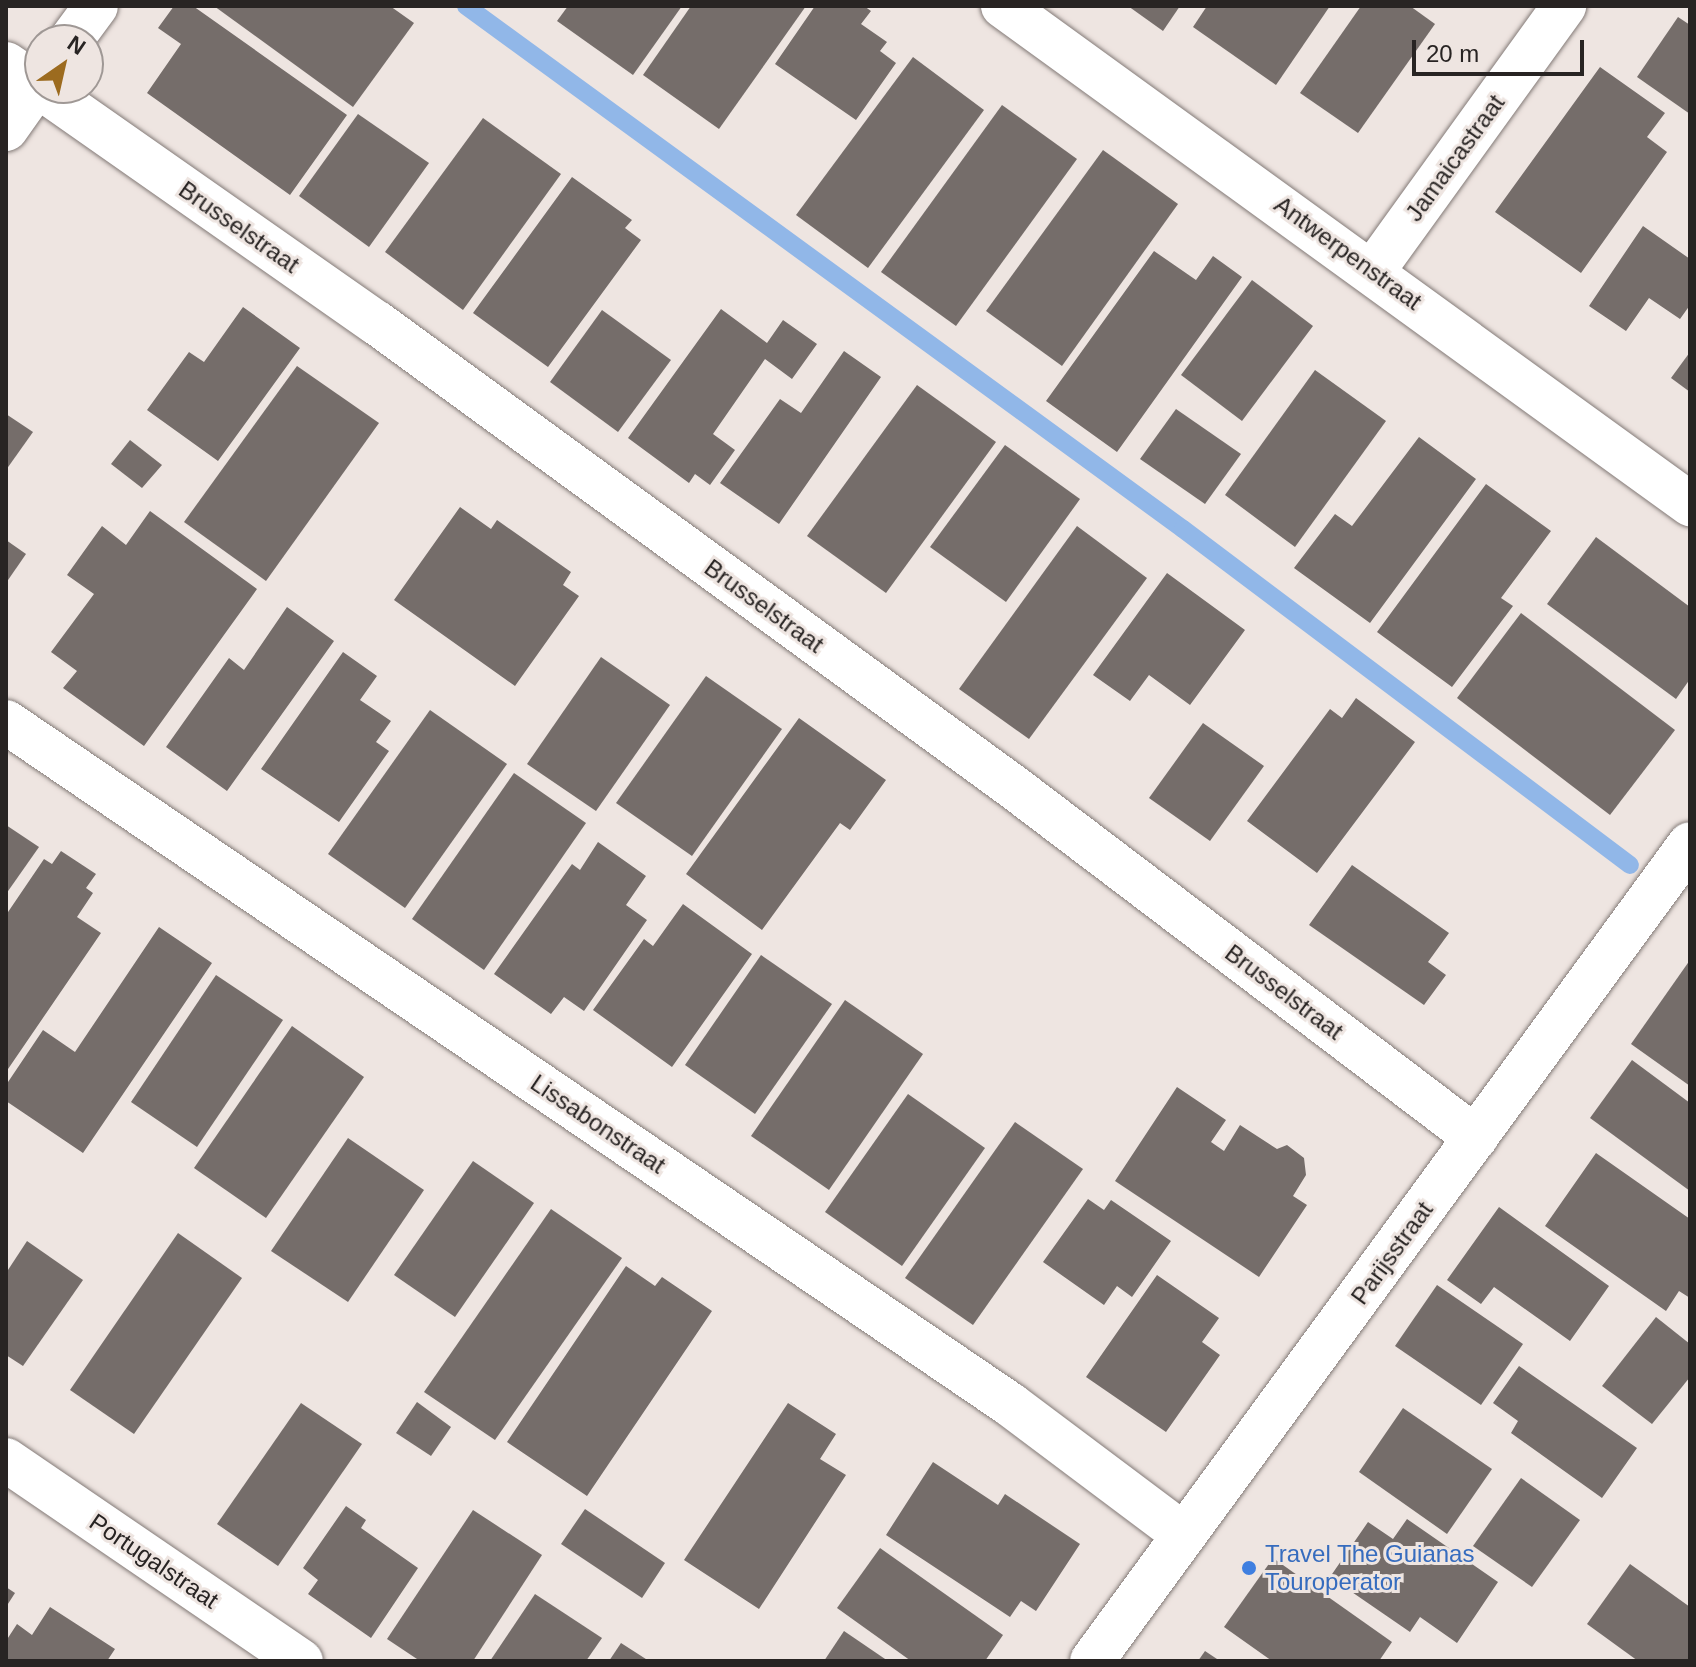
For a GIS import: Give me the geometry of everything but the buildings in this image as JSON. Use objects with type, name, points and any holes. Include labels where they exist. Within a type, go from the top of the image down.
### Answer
[{"type":"street","points":[[83,24],[96,6]]},
{"type":"street","name":"Antwerpenstraat","points":[[1003,6],[1373,271],[1690,504]]},
{"type":"street","name":"Jamaicastraat","points":[[1373,271],[1564,6]]},
{"type":"street","points":[[6,129],[24,97]]},
{"type":"street","name":"Brusselstraat","points":[[66,104],[377,323],[999,777],[1476,1138]]},
{"type":"street","name":"Lissabonstraat","points":[[6,722],[1011,1405],[1184,1535]]},
{"type":"street","name":"Parijsstraat","points":[[1092,1661],[1690,844]]},
{"type":"street","name":"Portugalstraat","points":[[6,1460],[301,1661]]},
{"type":"waterway","points":[[466,6],[1183,529],[1630,865]]},
{"type":"place","name":"Travel The Guianas Touroperator","points":[[1249,1568]]}]
